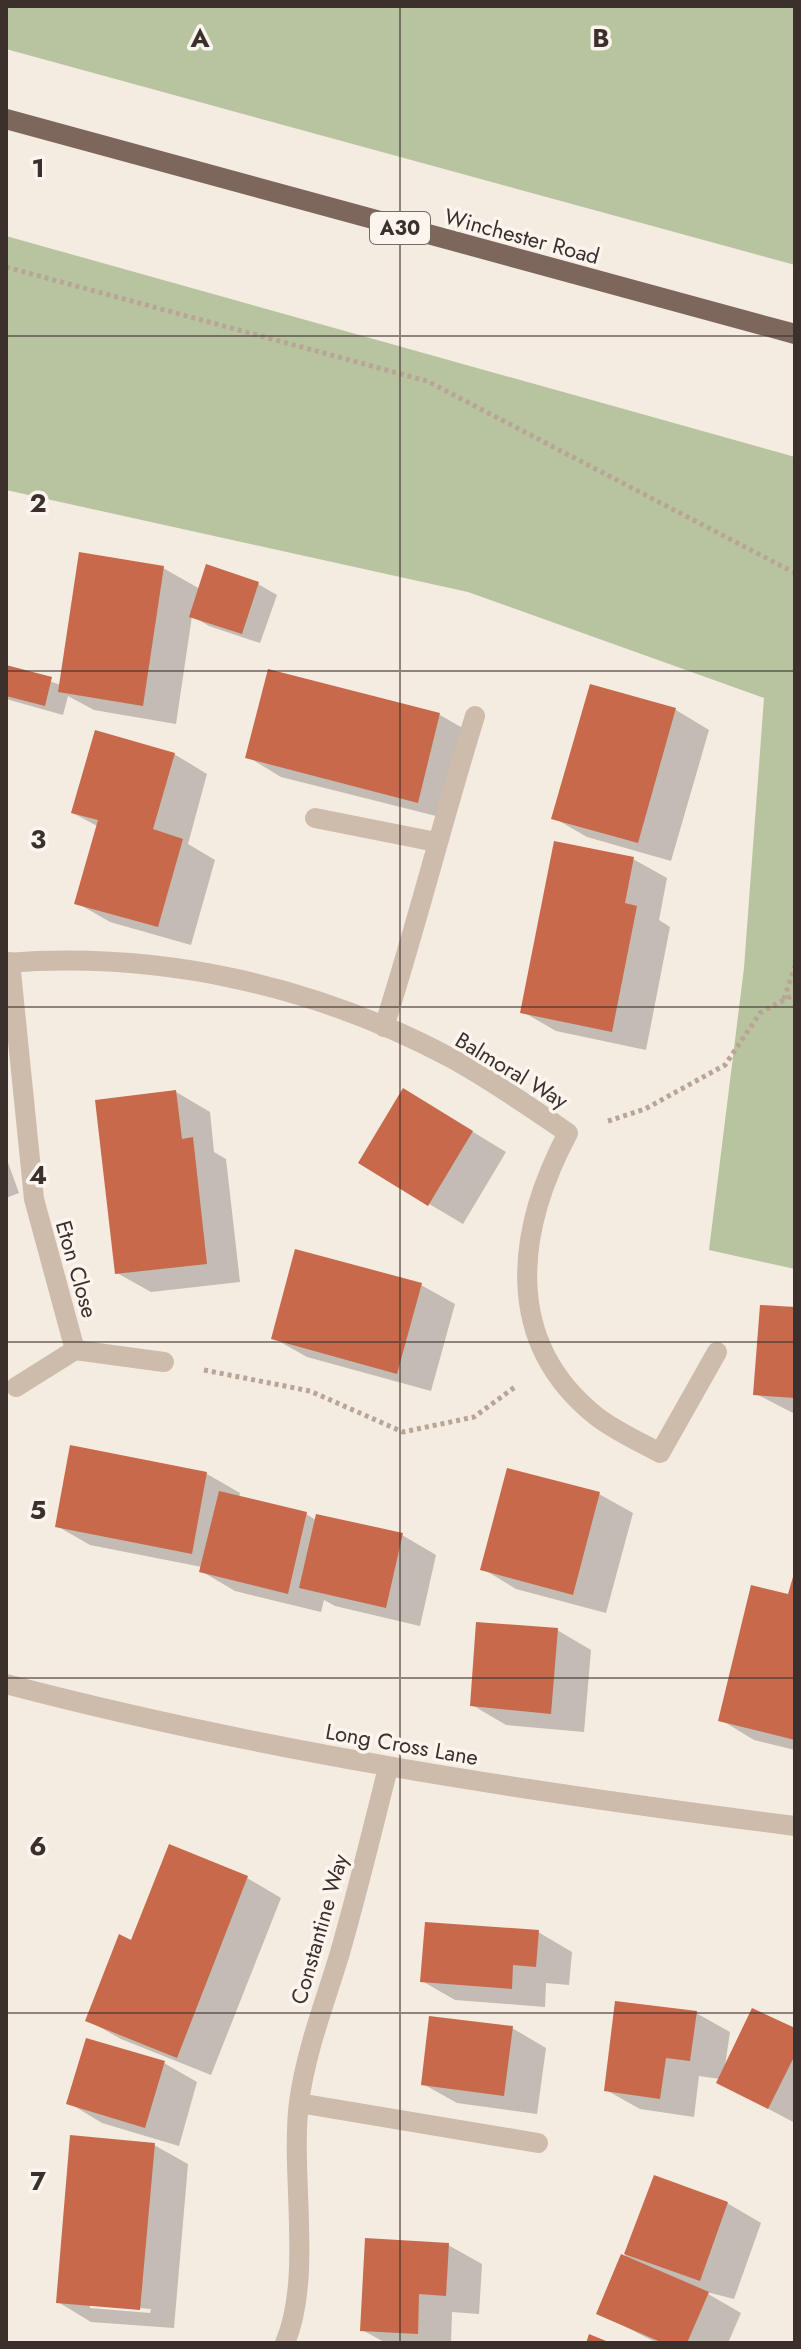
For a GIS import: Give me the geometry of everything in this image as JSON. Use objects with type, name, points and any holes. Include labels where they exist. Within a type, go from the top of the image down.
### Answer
[{"type":"main road","name":"Winchester Road","points":[[6,119],[795,334]]},
{"type":"street","points":[[384,1027],[414,935],[436,842],[475,716]]},
{"type":"street","points":[[315,818],[436,842]]},
{"type":"street","name":"Balmoral Way","points":[[8,962],[104,960],[168,965],[294,993],[384,1027],[451,1058],[568,1133],[547,1173],[528,1249],[528,1299],[548,1362],[598,1418],[660,1453],[717,1352]]},
{"type":"street","name":"Eton Close","points":[[8,962],[34,1199],[75,1350]]},
{"type":"street","name":"Eton Close","points":[[16,1387],[75,1350],[164,1362]]},
{"type":"street","name":"Long Cross Lane","points":[[6,1684],[199,1731],[388,1768],[795,1826]]},
{"type":"street","name":"Constantine Way","points":[[285,2343],[293,2316],[297,2281],[296,2153],[299,2103],[317,2019],[338,1958],[388,1768]]},
{"type":"street","points":[[299,2103],[538,2143]]},
{"type":"path","points":[[6,267],[427,381],[795,573]]},
{"type":"path","points":[[783,1000],[795,966]]},
{"type":"path","points":[[568,1133],[645,1109],[725,1065],[760,1013],[795,994]]},
{"type":"path","points":[[164,1362],[310,1391],[403,1432],[474,1417],[548,1362]]},
{"type":"green space","points":[[6,6],[795,6],[795,265],[6,49]]},
{"type":"green space","points":[[6,236],[795,457],[795,1269],[709,1250],[744,968],[764,698],[468,592],[6,490]]},
{"type":"building","points":[[79,552],[164,566],[143,706],[58,692]]},
{"type":"building","points":[[206,564],[259,582],[242,634],[189,617]]},
{"type":"building","points":[[6,665],[52,677],[45,706],[6,696]]},
{"type":"building","points":[[268,669],[440,713],[418,803],[245,758]]},
{"type":"building","points":[[590,684],[676,708],[638,843],[551,819]]},
{"type":"building","points":[[95,730],[175,753],[153,829],[183,839],[158,927],[74,904],[98,820],[71,813]]},
{"type":"building","points":[[554,841],[634,857],[625,903],[637,906],[612,1032],[520,1013]]},
{"type":"building","points":[[403,1088],[473,1131],[428,1206],[358,1163]]},
{"type":"building","points":[[176,1090],[182,1139],[193,1137],[207,1264],[115,1274],[95,1100]]},
{"type":"building","points":[[295,1249],[422,1283],[397,1374],[271,1339]]},
{"type":"building","points":[[760,1305],[795,1307],[795,1398],[753,1395]]},
{"type":"building","points":[[70,1445],[207,1472],[192,1554],[55,1527]]},
{"type":"building","points":[[507,1468],[600,1492],[573,1595],[480,1570]]},
{"type":"building","points":[[219,1491],[307,1512],[288,1594],[199,1572]]},
{"type":"building","points":[[316,1514],[403,1533],[386,1608],[299,1588]]},
{"type":"building","points":[[795,1570],[795,1740],[718,1721],[751,1585],[788,1594]]},
{"type":"building","points":[[476,1622],[558,1628],[551,1714],[470,1706]]},
{"type":"building","points":[[169,1844],[248,1876],[177,2058],[85,2021],[119,1934],[131,1940]]},
{"type":"building","points":[[425,1922],[539,1930],[536,1967],[513,1965],[512,1989],[420,1982]]},
{"type":"building","points":[[615,2001],[697,2011],[690,2061],[666,2058],[660,2099],[604,2091]]},
{"type":"building","points":[[752,2008],[795,2028],[795,2055],[768,2109],[716,2083]]},
{"type":"building","points":[[429,2016],[513,2026],[504,2096],[421,2085]]},
{"type":"building","points":[[86,2038],[165,2061],[145,2128],[66,2104]]},
{"type":"building","points":[[70,2135],[155,2143],[140,2310],[56,2303]]},
{"type":"building","points":[[654,2175],[728,2202],[700,2281],[624,2254]]},
{"type":"building","points":[[365,2238],[449,2243],[446,2296],[419,2294],[418,2334],[360,2331]]},
{"type":"building","points":[[621,2254],[709,2292],[687,2343],[663,2343],[596,2314]]},
{"type":"building","points":[[589,2334],[611,2343],[586,2343]]}]
